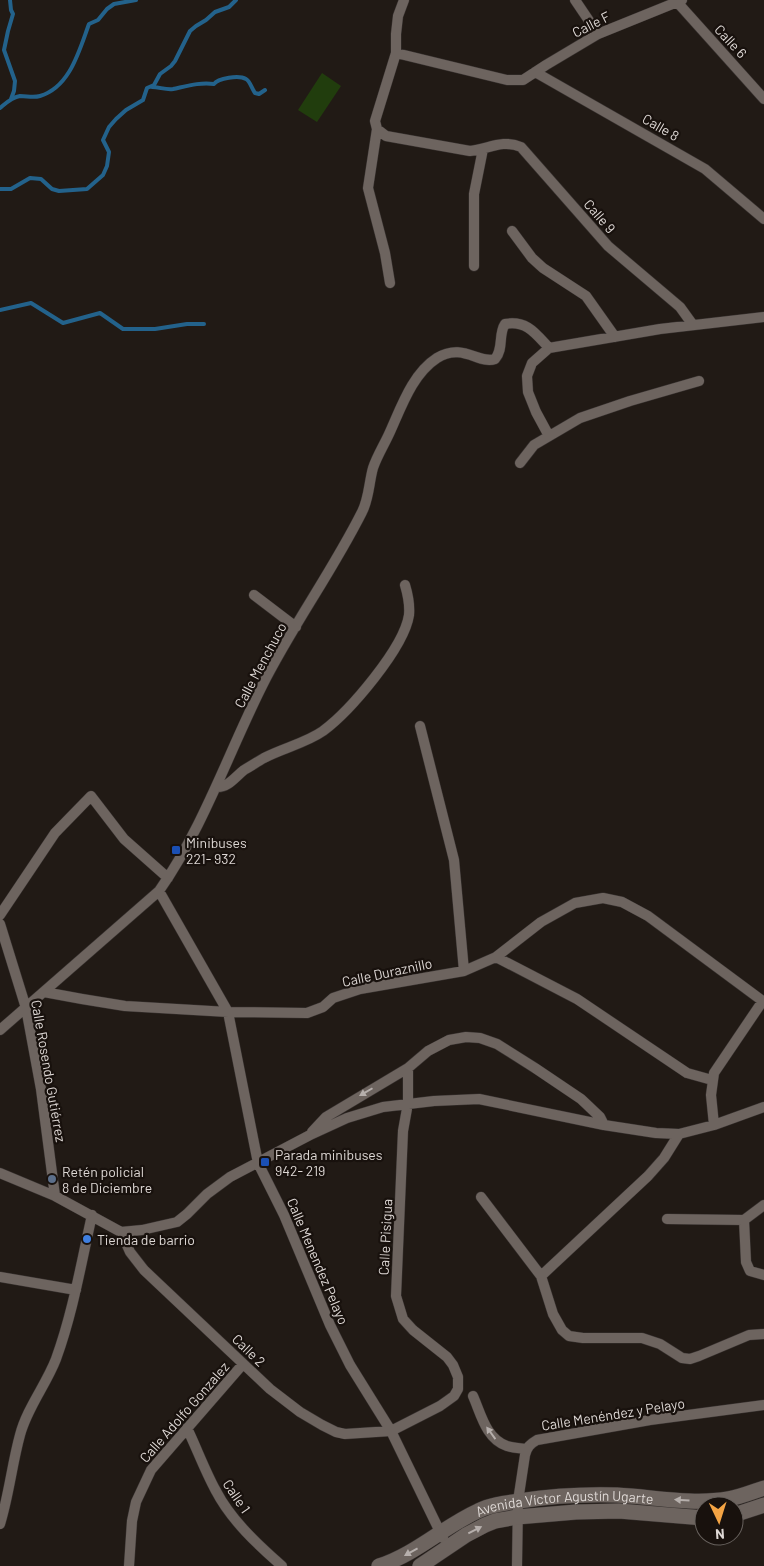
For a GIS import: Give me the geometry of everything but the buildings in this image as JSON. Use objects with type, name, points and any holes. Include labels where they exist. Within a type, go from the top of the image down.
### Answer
[{"type":"street","points":[[390,284],[385,253],[368,188],[377,129],[376,120],[396,53],[398,16],[404,0]]},
{"type":"street","points":[[576,0],[598,34]]},
{"type":"street","name":"Calle F","points":[[396,53],[517,82],[598,34],[675,2]]},
{"type":"street","name":"Calle 6","points":[[675,2],[764,99]]},
{"type":"street","name":"Calle 8","points":[[535,72],[705,169],[764,219]]},
{"type":"street","name":"Calle 9","points":[[377,129],[386,136],[470,151],[511,143],[521,147],[608,246],[680,307],[693,325]]},
{"type":"street","points":[[474,266],[474,194],[483,149]]},
{"type":"street","points":[[512,231],[532,258],[543,268],[586,296],[615,337]]},
{"type":"street","points":[[549,436],[528,392],[527,376],[532,363],[549,348],[693,325],[764,317]]},
{"type":"street","name":"Calle Menchuco","points":[[0,1030],[159,891],[178,864],[216,787],[262,686],[283,646],[364,510],[374,467],[407,394],[423,371],[437,358],[451,352],[465,352],[485,360],[495,359],[500,350],[502,328],[509,323],[520,323],[533,331],[549,348]]},
{"type":"street","points":[[520,463],[534,446],[580,418],[699,381]]},
{"type":"street","points":[[216,787],[226,785],[265,757],[322,731],[354,702],[394,650],[403,633],[409,608],[405,585]]},
{"type":"street","points":[[254,595],[296,626]]},
{"type":"street","points":[[420,726],[454,860],[464,971]]},
{"type":"street","points":[[0,915],[55,833],[91,796],[124,839],[168,878]]},
{"type":"street","name":"Calle Menendez Pelayo","points":[[159,891],[228,1012],[258,1163],[284,1215],[330,1325],[350,1364],[390,1431],[449,1548]]},
{"type":"street","name":"Calle Duraznillo","points":[[44,992],[125,1006],[228,1012],[308,1013],[323,1007],[333,998],[360,989],[464,971],[496,957],[541,922],[574,903],[603,898],[622,902],[648,916],[763,1002]]},
{"type":"street","name":"Calle Rosendo Gutiérrez","points":[[0,924],[26,1008],[41,1089],[55,1196]]},
{"type":"street","points":[[496,957],[577,1000],[687,1073],[712,1080]]},
{"type":"street","points":[[714,1124],[711,1095],[712,1080],[722,1060],[763,1002]]},
{"type":"street","points":[[310,1135],[326,1117],[338,1108],[408,1068],[428,1050],[449,1040],[466,1037],[480,1038],[497,1044],[581,1099],[600,1117],[604,1125]]},
{"type":"street","name":"Calle Pisigua","points":[[390,1431],[440,1406],[457,1392],[459,1383],[456,1371],[447,1357],[413,1330],[403,1319],[396,1296],[404,1130],[408,1103],[408,1068]]},
{"type":"street","points":[[0,1173],[55,1196],[121,1232],[149,1229],[177,1222],[188,1214],[207,1194],[230,1177],[310,1135],[364,1112],[383,1107],[459,1098],[480,1099],[604,1125],[656,1133],[679,1134],[764,1107]]},
{"type":"street","points":[[541,1276],[648,1176],[664,1158],[679,1134]]},
{"type":"street","points":[[481,1197],[541,1276],[553,1314],[562,1330],[569,1336],[583,1338],[642,1338],[660,1344],[682,1358],[690,1359],[749,1335],[764,1334]]},
{"type":"street","points":[[667,1219],[744,1220],[764,1205]]},
{"type":"street","points":[[0,1524],[6,1504],[20,1433],[28,1414],[50,1375],[72,1310],[92,1215]]},
{"type":"street","points":[[744,1220],[746,1262],[750,1271],[764,1275]]},
{"type":"street","name":"Calle 2","points":[[121,1232],[130,1252],[144,1270],[270,1389],[300,1412],[336,1432],[345,1434],[390,1431]]},
{"type":"street","points":[[0,1277],[76,1290]]},
{"type":"street","name":"Calle Adolfo Gonzalez","points":[[129,1566],[132,1521],[136,1502],[151,1470],[243,1364]]},
{"type":"street","points":[[473,1396],[489,1434],[507,1446],[526,1449],[518,1501],[517,1566]]},
{"type":"street","name":"Calle Menéndez y Pelayo","points":[[526,1449],[537,1440],[546,1438],[650,1420],[764,1405]]},
{"type":"street","name":"Calle 1","points":[[187,1428],[217,1493],[241,1526],[282,1566]]},
{"type":"street","name":"Avenida Víctor Agustín Ugarte","points":[[378,1566],[412,1552],[480,1510],[518,1501],[616,1495],[706,1501],[728,1499],[764,1488]]},
{"type":"street","points":[[744,1512],[764,1505]]},
{"type":"street","name":"Avenida Víctor Agustín Ugarte","points":[[420,1566],[466,1535],[485,1525],[517,1517],[576,1512],[620,1511],[694,1517]]},
{"type":"green space","points":[[322,73],[341,86],[317,122],[298,110]]},
{"type":"waterway","points":[[10,0],[13,14],[4,50],[15,81],[11,99]]},
{"type":"waterway","points":[[0,108],[14,98],[20,96],[40,96],[59,85],[72,67],[89,24],[98,20],[114,4],[136,0]]},
{"type":"waterway","points":[[0,189],[11,189],[30,178],[41,179],[52,189],[59,191],[87,189],[103,175],[107,166],[109,152],[103,140],[109,127],[126,110],[143,100],[147,88],[154,85],[160,74],[175,61],[190,31],[215,12],[229,7],[236,0]]},
{"type":"waterway","points":[[152,87],[173,89],[199,84],[214,84],[224,79],[239,77],[247,80],[255,93],[259,94],[265,90]]},
{"type":"waterway","points":[[0,310],[31,303],[63,323],[100,313],[123,329],[155,329],[187,324],[204,324]]},
{"type":"place","name":"Minibuses 221- 932","points":[[176,850]]},
{"type":"place","name":"Parada minibuses 942- 219","points":[[265,1162]]},
{"type":"place","name":"Retén policial 8 de Diciembre","points":[[52,1179]]},
{"type":"place","name":"Tienda de barrio","points":[[87,1239]]}]
